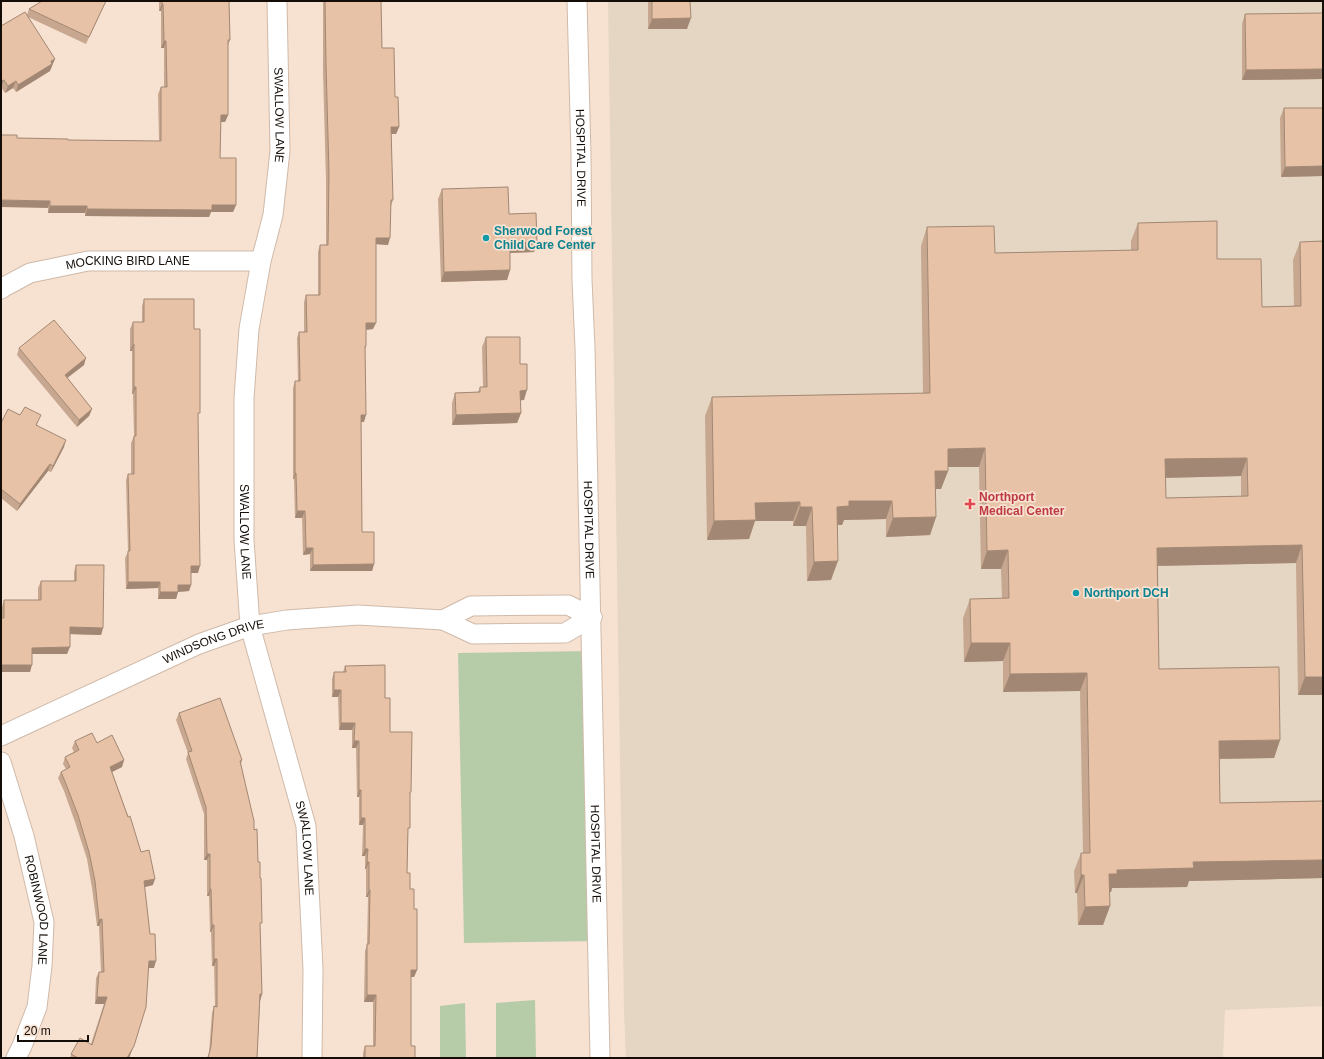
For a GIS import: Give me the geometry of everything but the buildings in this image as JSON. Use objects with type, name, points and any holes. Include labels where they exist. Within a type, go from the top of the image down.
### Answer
[{"type":"street","name":"SWALLOW LANE","points":[[277,1],[280,151],[273,215],[261,262],[249,329],[244,398],[244,540],[250,626],[306,826],[312,969],[312,1058]]},
{"type":"street","name":"HOSPITAL DRIVE","points":[[577,1],[581,155],[582,280],[592,617],[600,1058]]},
{"type":"street","name":"MOCKING BIRD LANE","points":[[1,289],[30,272],[88,261],[261,262]]},
{"type":"street","name":"WINDSONG DRIVE","points":[[443,620],[471,606],[568,605],[592,617]]},
{"type":"street","name":"WINDSONG DRIVE","points":[[1,736],[199,644],[250,626],[287,620],[358,615],[443,620],[473,634],[565,633],[592,617]]},
{"type":"street","name":"ROBINWOOD LANE","points":[[1,762],[24,836],[44,922],[42,966],[37,1007],[16,1058]]},
{"type":"shaded area","name":"Northport Medical Center","points":[[608,1],[1323,1],[1323,1006],[1225,1010],[1223,1058],[626,1058]]},
{"type":"green space","points":[[592,651],[598,941],[464,943],[458,653]]},
{"type":"green space","points":[[535,1000],[536,1058],[496,1058],[496,1003]]},
{"type":"green space","points":[[465,1003],[466,1058],[440,1058],[440,1006]]},
{"type":"place","name":"Sherwood Forest Child Care Center","points":[[486,238]]},
{"type":"place","name":"Northport Medical Center","points":[[970,504]]},
{"type":"place","name":"Northport DCH","points":[[1076,593]]}]
